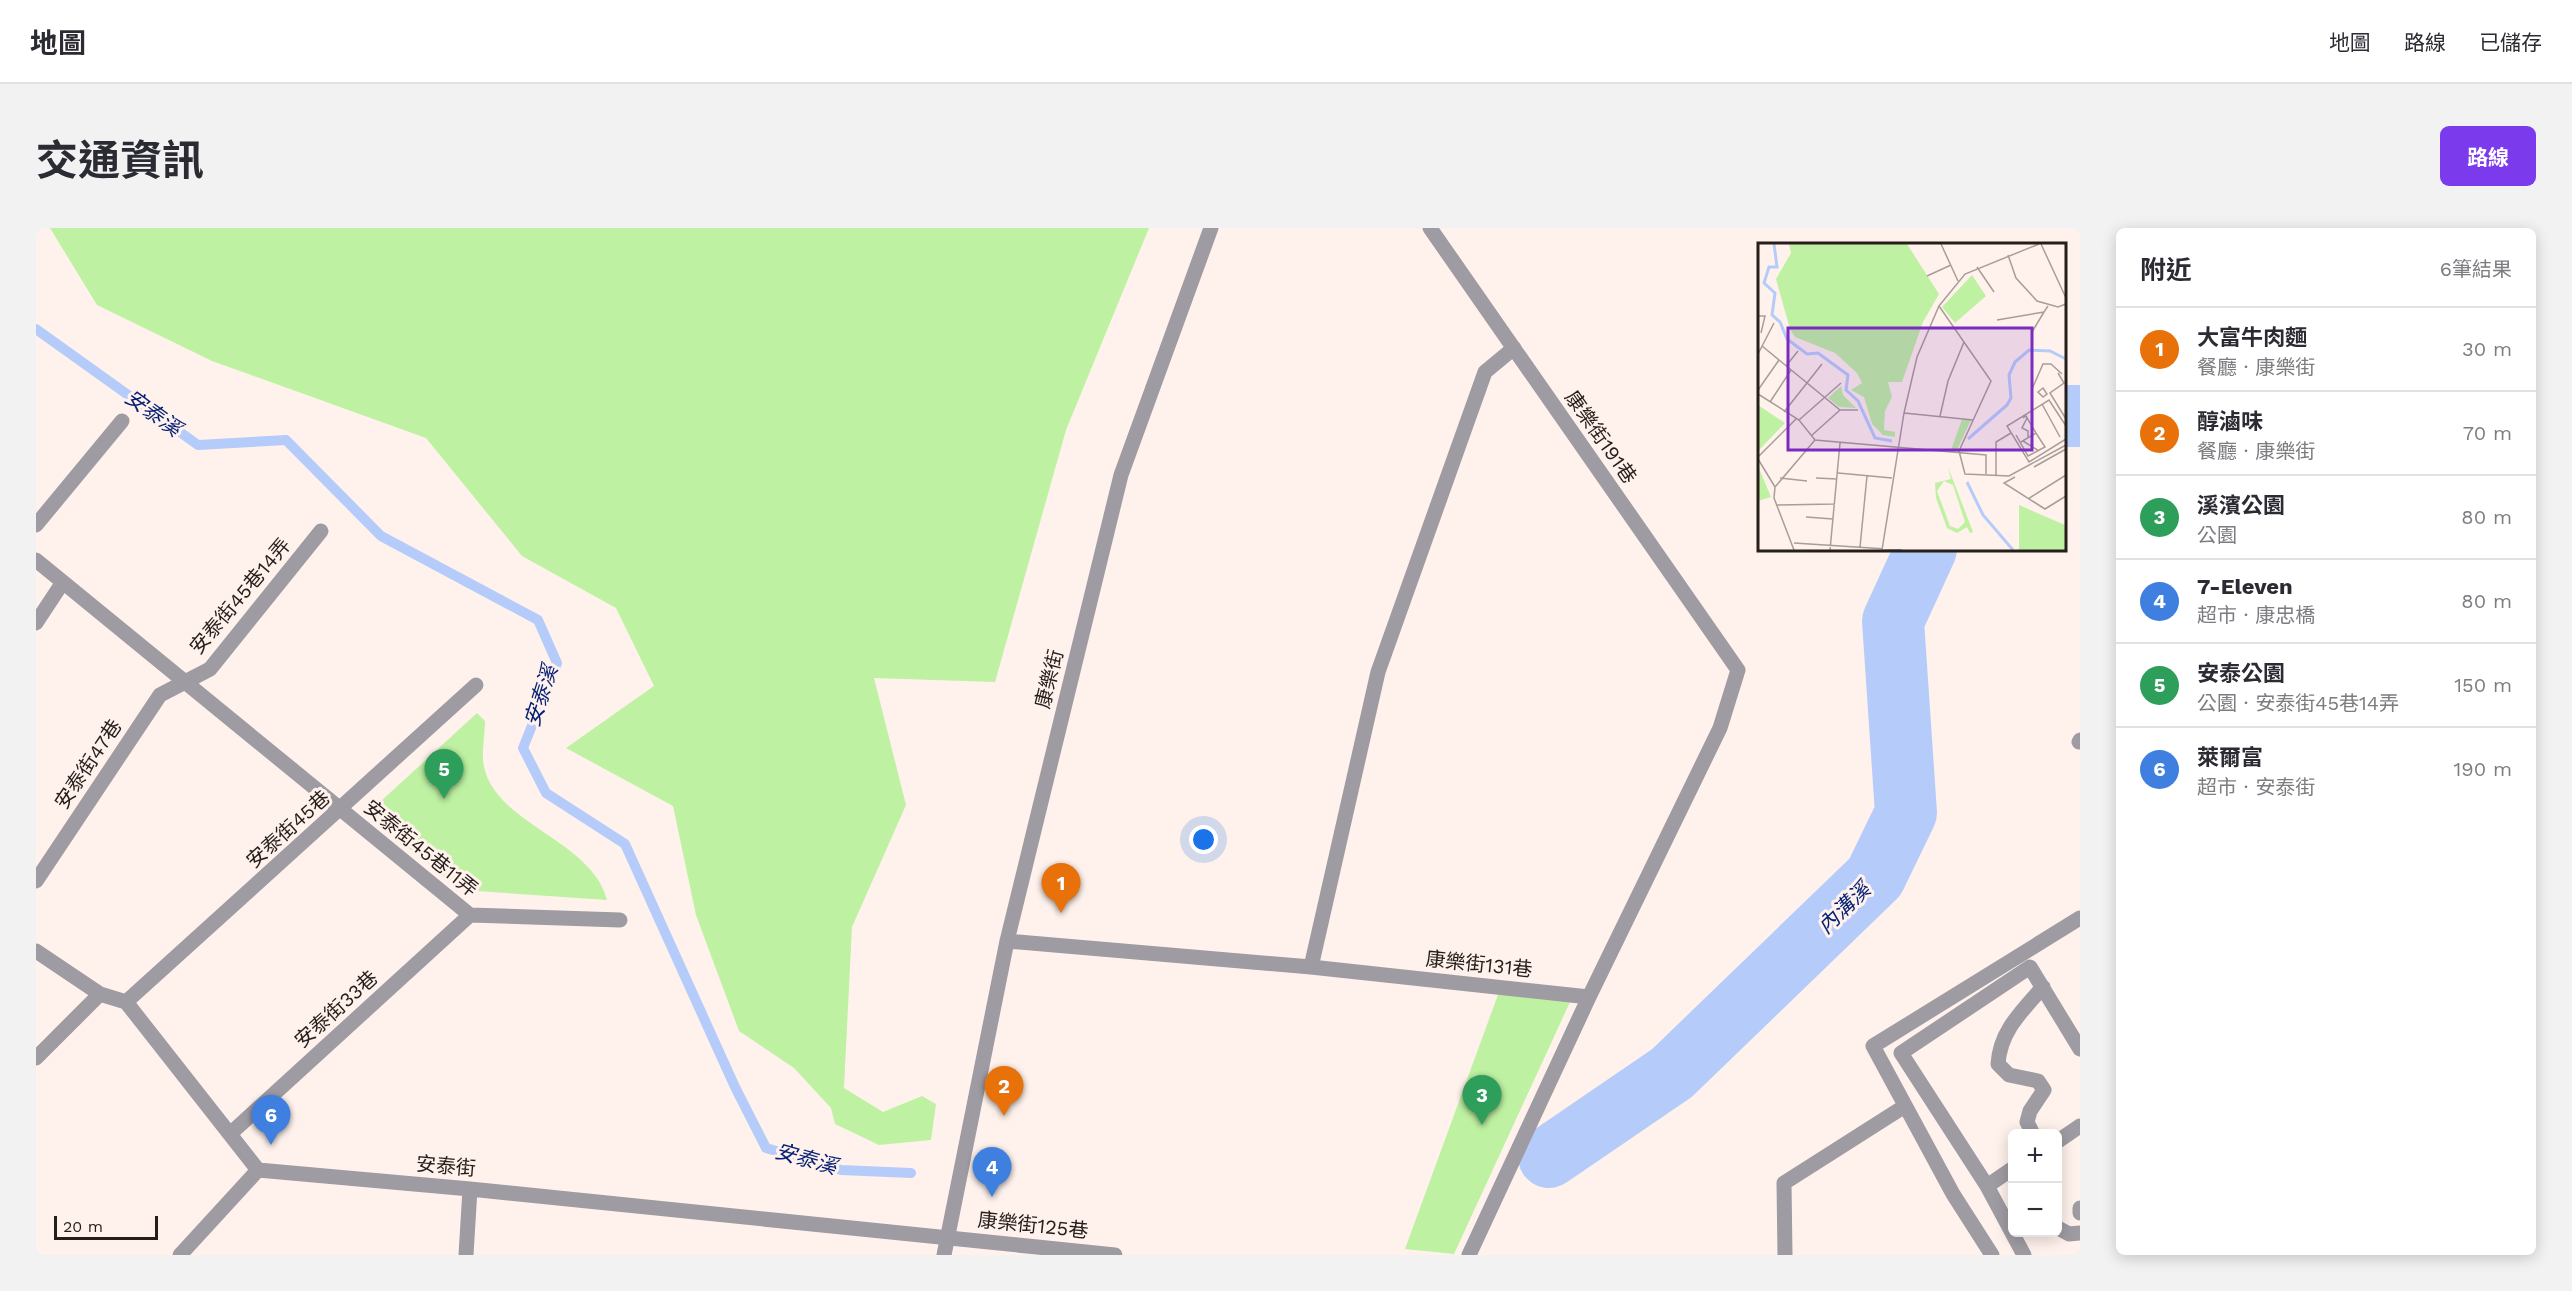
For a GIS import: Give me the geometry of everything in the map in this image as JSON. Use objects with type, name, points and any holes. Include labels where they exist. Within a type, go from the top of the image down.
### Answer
[{"type":"street","name":"康樂街","points":[[947,1237],[1007,941],[1121,475],[1211,228]]},
{"type":"street","name":"康樂街191巷","points":[[1430,228],[1738,670],[1720,728],[1589,997]]},
{"type":"street","points":[[1311,967],[1378,672],[1485,372],[1514,348]]},
{"type":"street","points":[[36,525],[122,421]]},
{"type":"street","name":"安泰街45巷14弄","points":[[185,682],[210,669],[321,531]]},
{"type":"street","name":"安泰街45巷14弄","points":[[36,560],[341,809]]},
{"type":"street","points":[[36,623],[63,582]]},
{"type":"street","name":"安泰街47巷","points":[[36,881],[160,695],[185,682]]},
{"type":"street","name":"安泰街45巷","points":[[126,1002],[476,685]]},
{"type":"street","name":"安泰街45巷11弄","points":[[341,809],[470,915],[620,920]]},
{"type":"street","name":"安泰街33巷","points":[[230,1134],[470,915]]},
{"type":"street","points":[[2024,1255],[1987,1186],[1901,1053],[2026,961],[2080,918]]},
{"type":"street","name":"康樂街131巷","points":[[1007,941],[1311,967],[1589,997]]},
{"type":"street","points":[[36,951],[100,994],[126,1002],[258,1170],[180,1255]]},
{"type":"street","points":[[2026,961],[2080,1049]]},
{"type":"street","points":[[1992,1255],[1953,1194],[1873,1046],[2026,961]]},
{"type":"street","points":[[2030,1129],[2027,1122],[2030,1111],[2044,1090],[2038,1081],[2009,1075],[1998,1064],[1999,1047],[2012,1022],[2043,987]]},
{"type":"street","points":[[36,1058],[100,994]]},
{"type":"street","points":[[1469,1255],[1589,997]]},
{"type":"street","points":[[1785,1255],[1784,1183],[1905,1106]]},
{"type":"street","points":[[2062,1138],[2080,1126]]},
{"type":"street","name":"安泰街","points":[[258,1170],[947,1237]]},
{"type":"street","points":[[1987,1186],[2008,1175]]},
{"type":"street","points":[[466,1255],[470,1189]]},
{"type":"street","points":[[2062,1230],[2069,1234],[2080,1233]]},
{"type":"street","points":[[944,1255],[947,1237]]},
{"type":"street","name":"康樂街125巷","points":[[947,1237],[1115,1255]]},
{"type":"green space","points":[[50,228],[1149,228],[1066,430],[995,682],[874,678],[906,805],[852,927],[844,1088],[883,1112],[922,1096],[936,1104],[931,1140],[879,1145],[835,1124],[831,1108],[794,1068],[739,1031],[696,915],[673,806],[566,748],[654,686],[616,608],[522,556],[426,438],[212,361],[97,305]]},
{"type":"green space","points":[[477,713],[485,721],[483,762],[492,787],[525,819],[583,862],[598,879],[607,900],[461,890],[367,814]]},
{"type":"green space","points":[[1499,992],[1570,1002],[1454,1254],[1405,1249]]},
{"type":"waterway","name":"安泰溪","points":[[36,329],[198,445],[286,440],[381,536],[538,620],[557,663],[523,748],[546,793],[625,844],[735,1087],[766,1148],[841,1170],[911,1173]]},
{"type":"waterway","name":"內溝溪","points":[[2065,416],[2080,416]]},
{"type":"waterway","name":"內溝溪","points":[[1549,1157],[1672,1073],[1875,877],[1906,813],[1893,621],[1926,550]]},
{"type":"place","name":"安泰公園","points":[[444,799]]},
{"type":"place","name":"大富牛肉麵","points":[[1061,913]]},
{"type":"place","name":"醇滷味","points":[[1004,1116]]},
{"type":"place","name":"溪濱公園","points":[[1482,1125]]},
{"type":"place","name":"萊爾富","points":[[271,1145]]},
{"type":"place","name":"7-Eleven","points":[[992,1197]]}]
